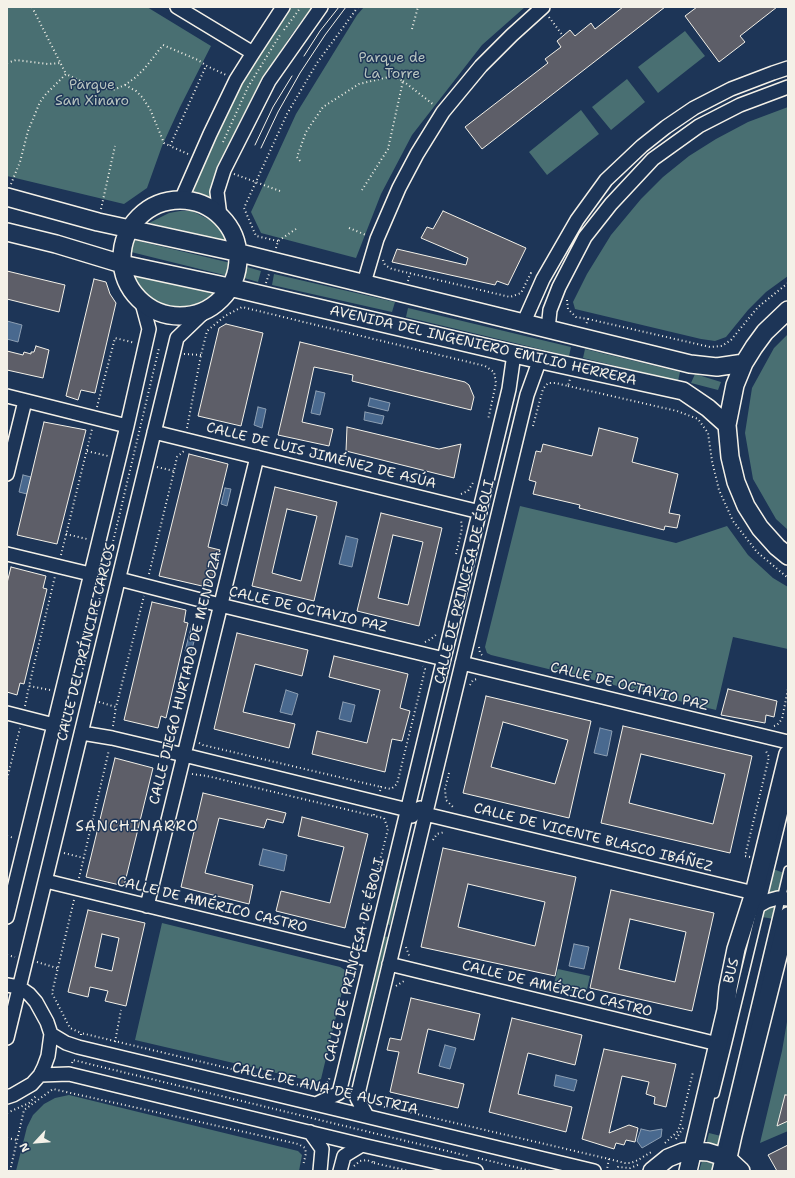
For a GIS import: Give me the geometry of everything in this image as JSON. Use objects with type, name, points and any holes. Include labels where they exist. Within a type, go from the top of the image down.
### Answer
[{"type":"street","points":[[177,7],[253,53]]},
{"type":"street","points":[[181,200],[236,80],[283,7]]},
{"type":"street","points":[[220,216],[217,192],[224,170],[269,81],[321,7]]},
{"type":"street","points":[[364,283],[376,239],[399,188],[417,154],[443,112],[481,66],[543,7]]},
{"type":"street","points":[[523,324],[543,279],[577,220],[606,180],[637,151],[666,127],[694,108],[731,89],[788,68]]},
{"type":"street","points":[[548,329],[550,310],[559,287],[585,237],[611,204],[653,159],[699,126],[740,105],[788,87]]},
{"type":"street","points":[[8,193],[89,220],[129,230],[240,253],[690,364],[717,367],[744,363]]},
{"type":"street","points":[[181,200],[196,202],[209,207],[220,216],[230,228],[240,253],[236,276],[216,305],[203,313],[182,317],[160,314],[142,303],[132,292],[125,278],[122,264],[123,246],[129,230],[143,213],[161,203],[181,200]]},
{"type":"street","name":"AVENIDA DEL INGENIERO EMILIO HERRERA","points":[[7,232],[56,244],[122,264],[229,287],[514,354],[683,391],[708,408],[727,425]]},
{"type":"street","name":"CALLE DEL PRÍNCIPE CARLOS","points":[[7,917],[12,873],[54,725],[149,329],[142,303]]},
{"type":"street","points":[[788,310],[765,332],[744,363],[735,385],[727,425],[730,457],[736,482],[746,506],[760,528],[777,547],[788,556]]},
{"type":"street","name":"CALLE DEL PRÍNCIPE CARLOS","points":[[7,1038],[13,986],[46,881],[177,338],[203,313]]},
{"type":"street","name":"CALLE DE PRINCESA DE ÉBOLI","points":[[316,1104],[339,1093],[509,390],[514,354]]},
{"type":"street","name":"CALLE DE PRINCESA DE ÉBOLI","points":[[368,1116],[357,1098],[526,395],[540,359]]},
{"type":"street","points":[[7,396],[126,426]]},
{"type":"street","points":[[7,474],[25,401]]},
{"type":"street","name":"CALLE DE LUIS JIMÉNEZ DE ASÚA","points":[[154,432],[480,512]]},
{"type":"street","name":"CALLE DIEGO HURTADO DE MENDOZA","points":[[147,906],[257,457]]},
{"type":"street","points":[[7,554],[90,574]]},
{"type":"street","name":"CALLE DE OCTAVIO PAZ","points":[[119,579],[444,659]]},
{"type":"street","name":"CALLE DE OCTAVIO PAZ","points":[[462,663],[788,742]]},
{"type":"street","points":[[7,713],[54,725]]},
{"type":"street","points":[[82,733],[112,738],[184,755],[408,810]]},
{"type":"street","name":"CALLE DE PRINCESA DE ÉBOLI","points":[[422,751],[424,776],[417,804],[425,814]]},
{"type":"street","points":[[688,1171],[726,1010],[728,988],[736,949],[755,902],[788,754]]},
{"type":"street","name":"CALLE DE PRINCESA DE ÉBOLI","points":[[408,810],[416,820],[406,860],[409,880]]},
{"type":"street","name":"CALLE DE VICENTE BLASCO IBÁÑEZ","points":[[425,814],[755,902]]},
{"type":"street","name":"CALLE DE AMÉRICO CASTRO","points":[[46,881],[371,960]]},
{"type":"street","points":[[755,902],[772,899],[785,899]]},
{"type":"street","points":[[722,1164],[733,1135],[788,916]]},
{"type":"street","name":"CALLE DE AMÉRICO CASTRO","points":[[389,964],[718,1044]]},
{"type":"street","points":[[7,1097],[32,1084],[40,1075],[48,1056],[51,1034],[42,1011],[28,994],[13,986]]},
{"type":"street","name":"CALLE DE ANA DE AUSTRIA","points":[[51,1034],[66,1043],[78,1047],[594,1171]]},
{"type":"street","points":[[40,1075],[69,1074],[362,1146],[476,1171]]},
{"type":"street","points":[[310,1132],[322,1149],[320,1171]]},
{"type":"street","points":[[340,1171],[344,1156],[362,1146]]},
{"type":"street","points":[[652,1171],[668,1158],[683,1152],[693,1151],[708,1152],[722,1164],[741,1171]]},
{"type":"lane","name":"BUS","points":[[713,1100],[728,1042],[755,902],[788,795]]},
{"type":"lane","points":[[722,1164],[785,899],[788,870]]},
{"type":"lane","points":[[693,1151],[701,1141],[709,1115]]},
{"type":"path","points":[[32,7],[66,74],[87,84],[113,90],[125,85],[145,68],[163,45],[198,60],[248,87]]},
{"type":"path","points":[[278,241],[256,236],[244,208],[287,114],[317,63],[358,7]]},
{"type":"path","points":[[412,29],[418,7]]},
{"type":"path","points":[[543,7],[563,36]]},
{"type":"path","points":[[7,63],[16,60],[48,64],[60,63]]},
{"type":"path","points":[[170,146],[207,66]]},
{"type":"path","points":[[390,67],[393,76]]},
{"type":"path","points":[[8,193],[20,162],[28,131],[40,102],[66,74]]},
{"type":"path","points":[[300,161],[297,157],[306,132],[323,107],[359,84],[393,76],[403,81],[443,112]]},
{"type":"path","points":[[362,190],[388,149],[403,81]]},
{"type":"path","points":[[125,85],[136,91],[142,97],[150,109],[164,143],[190,154]]},
{"type":"path","points":[[101,210],[115,146]]},
{"type":"path","points":[[227,171],[280,191]]},
{"type":"path","points":[[349,228],[376,239]]},
{"type":"path","points":[[588,319],[710,347],[722,346],[731,340],[758,307],[788,283]]},
{"type":"path","points":[[190,433],[187,426],[207,331],[213,324],[225,316],[242,308],[259,311]]},
{"type":"path","points":[[7,779],[114,338],[159,348],[80,681]]},
{"type":"path","points":[[174,352],[201,355]]},
{"type":"path","points":[[568,386],[677,411],[698,419],[708,433],[712,461],[719,490],[733,521],[757,552],[788,578]]},
{"type":"path","points":[[87,450],[108,456]]},
{"type":"path","points":[[149,576],[174,471],[178,457],[184,450]]},
{"type":"path","points":[[127,460],[138,463]]},
{"type":"path","points":[[156,467],[174,471]]},
{"type":"path","points":[[66,534],[98,542]]},
{"type":"path","points":[[146,591],[116,707],[112,738],[52,992],[70,1028],[81,1033],[307,1087],[317,1088],[323,1086],[328,1082],[331,1074]]},
{"type":"path","points":[[29,686],[62,693]]},
{"type":"path","points":[[98,702],[116,707]]},
{"type":"path","points":[[197,741],[203,745],[381,787]]},
{"type":"path","points":[[189,777],[192,774],[207,776],[374,816]]},
{"type":"path","points":[[154,879],[163,881],[164,893],[170,900]]},
{"type":"path","points":[[115,1042],[122,1010]]},
{"type":"path","points":[[80,1038],[81,1033]]},
{"type":"path","points":[[75,1065],[74,1060],[76,1057]]},
{"type":"path","points":[[74,1060],[531,1171]]},
{"type":"path","points":[[664,1144],[677,1132],[680,1126],[693,1072]]},
{"type":"path","points":[[10,1171],[24,1110],[53,1089],[298,1144],[305,1148],[306,1153],[303,1166]]},
{"type":"path","points":[[239,1105],[241,1096]]},
{"type":"path","points":[[370,1097],[372,1102],[387,1107],[625,1163],[631,1163],[638,1160],[654,1150]]},
{"type":"path","points":[[386,1111],[387,1107]]},
{"type":"path","points":[[379,1139],[382,1130]]},
{"type":"path","points":[[7,1138],[17,1140]]},
{"type":"path","points":[[374,1163],[375,1158]]},
{"type":"path","points":[[607,1169],[609,1159]]},
{"type":"path","points":[[352,1171],[353,1167],[360,1161],[367,1160],[409,1171]]},
{"type":"green space","name":"Parque San Xinaro","points":[[7,7],[147,7],[211,46],[162,146],[147,188],[124,204],[7,176]]},
{"type":"green space","points":[[289,7],[312,7],[289,38],[257,90],[238,125],[209,198],[193,193],[205,159],[228,108],[251,65]]},
{"type":"green space","name":"Parque de La Torre","points":[[364,7],[525,7],[482,45],[412,135],[381,194],[356,258],[261,233],[251,212],[296,114],[357,15]]},
{"type":"green space","points":[[685,31],[705,56],[658,93],[638,67]]},
{"type":"green space","points":[[627,79],[645,102],[611,130],[592,107]]},
{"type":"green space","points":[[788,107],[788,276],[766,292],[748,310],[726,337],[715,341],[701,339],[575,309],[573,302],[587,274],[611,235],[641,199],[663,177],[689,156],[716,139],[748,122]]},
{"type":"green space","points":[[581,110],[599,134],[547,175],[529,152]]},
{"type":"green space","points":[[192,211],[212,221],[221,229],[227,241],[149,223],[169,213]]},
{"type":"green space","points":[[134,240],[231,263],[228,276],[131,252]]},
{"type":"green space","points":[[247,267],[261,271],[258,282],[244,278]]},
{"type":"green space","points":[[274,274],[395,302],[392,312],[272,285]]},
{"type":"green space","points":[[134,275],[215,293],[205,301],[192,307],[178,308],[152,299],[143,291]]},
{"type":"green space","points":[[408,308],[571,347],[569,356],[406,317]]},
{"type":"green space","points":[[788,334],[788,530],[776,519],[753,479],[745,433],[752,388],[774,348]]},
{"type":"green space","points":[[585,349],[680,372],[678,381],[583,358]]},
{"type":"green space","points":[[695,374],[721,382],[718,390],[691,383]]},
{"type":"green space","points":[[520,506],[676,543],[727,526],[748,555],[773,578],[788,587],[788,649],[733,637],[716,710],[487,653],[485,647]]},
{"type":"green space","points":[[773,869],[784,873],[779,894],[766,897]]},
{"type":"green space","points":[[397,876],[401,882],[390,925],[386,924]]},
{"type":"green space","points":[[777,903],[774,919],[762,917],[754,948],[763,912]]},
{"type":"green space","points":[[162,923],[340,967],[345,970],[346,975],[321,1079],[315,1082],[135,1040]]},
{"type":"green space","points":[[382,936],[388,937],[354,1071],[350,1070]]},
{"type":"green space","points":[[558,969],[590,976],[586,994],[553,987]]},
{"type":"green space","points":[[788,1016],[788,1131],[760,1143],[782,1051]]},
{"type":"green space","points":[[69,1095],[298,1151],[302,1155],[299,1171],[16,1171],[27,1127],[33,1115],[44,1104],[55,1098]]},
{"type":"green space","points":[[709,1133],[721,1136],[718,1148],[706,1145]]},
{"type":"green space","points":[[702,1161],[714,1164],[712,1171],[699,1171]]},
{"type":"water","points":[[7,321],[22,325],[18,342],[7,339]]},
{"type":"water","points":[[316,391],[325,393],[320,415],[311,413]]},
{"type":"water","points":[[370,398],[390,403],[388,411],[368,406]]},
{"type":"water","points":[[258,407],[266,409],[262,428],[254,425]]},
{"type":"water","points":[[365,412],[384,416],[382,424],[364,420]]},
{"type":"water","points":[[23,475],[31,477],[27,494],[19,492]]},
{"type":"water","points":[[225,488],[231,489],[227,506],[221,504]]},
{"type":"water","points":[[346,536],[358,539],[352,567],[339,564]]},
{"type":"water","points":[[191,628],[197,630],[191,653],[185,651]]},
{"type":"water","points":[[286,690],[298,694],[292,715],[280,712]]},
{"type":"water","points":[[343,702],[355,705],[351,722],[339,719]]},
{"type":"water","points":[[600,728],[612,731],[607,756],[594,753]]},
{"type":"water","points":[[263,849],[287,855],[284,871],[259,865]]},
{"type":"water","points":[[574,944],[589,947],[584,969],[569,966]]},
{"type":"water","points":[[445,1045],[456,1048],[450,1069],[439,1066]]},
{"type":"water","points":[[556,1075],[577,1080],[574,1091],[554,1086]]},
{"type":"water","points":[[641,1129],[650,1131],[662,1129],[661,1137],[642,1148],[637,1141]]},
{"type":"building","points":[[623,7],[665,7],[482,149],[465,127],[548,63],[545,59],[561,47],[557,41],[570,30],[575,36],[591,23],[595,29]]},
{"type":"building","points":[[697,7],[777,7],[740,36],[745,42],[719,62],[685,16]]},
{"type":"building","points":[[443,211],[526,248],[508,285],[497,281],[495,285],[392,262],[397,249],[466,265],[468,258],[421,238],[427,227],[433,229]]},
{"type":"building","points":[[7,271],[65,285],[59,312],[7,299]]},
{"type":"building","points":[[94,279],[106,282],[110,294],[116,303],[95,393],[81,390],[78,400],[66,396]]},
{"type":"building","points":[[226,324],[263,333],[241,426],[198,416],[219,328]]},
{"type":"building","points":[[300,342],[465,382],[469,385],[474,397],[471,410],[352,381],[353,375],[314,367],[302,422],[333,429],[329,446],[278,435]]},
{"type":"building","points":[[36,346],[49,350],[43,378],[7,370],[7,351],[23,355],[24,352],[31,354],[31,352],[34,352]]},
{"type":"building","points":[[44,422],[86,430],[57,544],[17,535]]},
{"type":"building","points":[[347,427],[439,449],[461,444],[454,478],[346,451]]},
{"type":"building","points":[[599,428],[638,438],[632,462],[678,474],[669,513],[680,515],[677,528],[665,526],[664,530],[579,508],[580,505],[533,494],[536,482],[529,480],[536,451],[541,452],[543,444],[592,456]]},
{"type":"building","points":[[189,454],[228,464],[208,547],[220,550],[212,579],[210,582],[202,586],[159,576]]},
{"type":"building","points":[[275,487],[337,502],[314,601],[252,586]],"holes":[[[287,509],[317,516],[301,581],[272,573]]]},
{"type":"building","points":[[381,513],[442,528],[419,626],[357,611]],"holes":[[[393,535],[423,542],[408,605],[378,598]]]},
{"type":"building","points":[[11,567],[46,576],[43,588],[47,589],[24,684],[20,683],[17,695],[7,692],[7,583]]},
{"type":"building","points":[[152,602],[186,610],[184,622],[188,623],[166,718],[161,716],[158,728],[124,720]]},
{"type":"building","points":[[237,633],[308,650],[302,676],[255,664],[243,712],[295,724],[289,748],[214,729]]},
{"type":"building","points":[[334,656],[408,674],[400,708],[410,711],[402,741],[392,739],[385,772],[312,754],[317,731],[367,743],[380,690],[329,677]]},
{"type":"building","points":[[728,689],[777,701],[774,717],[766,715],[765,723],[721,715]]},
{"type":"building","points":[[486,696],[591,721],[569,818],[463,793]],"holes":[[[503,722],[568,740],[555,784],[491,767]]]},
{"type":"building","points":[[623,726],[752,756],[730,853],[601,823]],"holes":[[[641,754],[725,774],[713,824],[629,803]]]},
{"type":"building","points":[[115,758],[153,768],[124,886],[86,877]]},
{"type":"building","points":[[203,793],[286,813],[283,823],[267,819],[264,828],[219,818],[205,873],[253,885],[249,904],[181,887]]},
{"type":"building","points":[[302,817],[368,834],[345,928],[276,911],[281,891],[330,903],[344,847],[298,836]]},
{"type":"building","points":[[443,848],[576,877],[555,976],[421,947]],"holes":[[[468,884],[545,902],[535,946],[458,927]]]},
{"type":"building","points":[[611,890],[714,913],[692,1011],[590,988]],"holes":[[[630,919],[686,932],[675,982],[619,969]]]},
{"type":"building","points":[[88,910],[145,923],[126,1006],[105,1001],[108,991],[90,987],[88,997],[68,992]],"holes":[[[102,934],[119,938],[112,971],[95,967]]]},
{"type":"building","points":[[411,998],[480,1014],[474,1040],[428,1029],[418,1073],[464,1084],[458,1108],[390,1092],[399,1052],[387,1050],[390,1038],[401,1040]]},
{"type":"building","points":[[512,1018],[582,1035],[575,1065],[528,1053],[518,1094],[572,1107],[566,1132],[489,1112]]},
{"type":"building","points":[[604,1049],[676,1064],[666,1107],[654,1104],[655,1097],[646,1094],[649,1082],[622,1076],[609,1133],[629,1125],[638,1128],[635,1142],[626,1140],[624,1145],[616,1143],[614,1149],[582,1139]]},
{"type":"building","points":[[785,1095],[788,1095],[788,1121],[777,1126]]},
{"type":"building","points":[[788,1145],[788,1171],[777,1171],[768,1155]]},
{"type":"tram line","points":[[304,56],[320,31],[339,7]]},
{"type":"tram line","points":[[261,148],[278,112],[300,73],[325,35],[346,7]]},
{"type":"tram line","points":[[255,145],[273,107],[292,76]]},
{"type":"district","name":"SANCHINARRO","points":[[137,827]]}]
